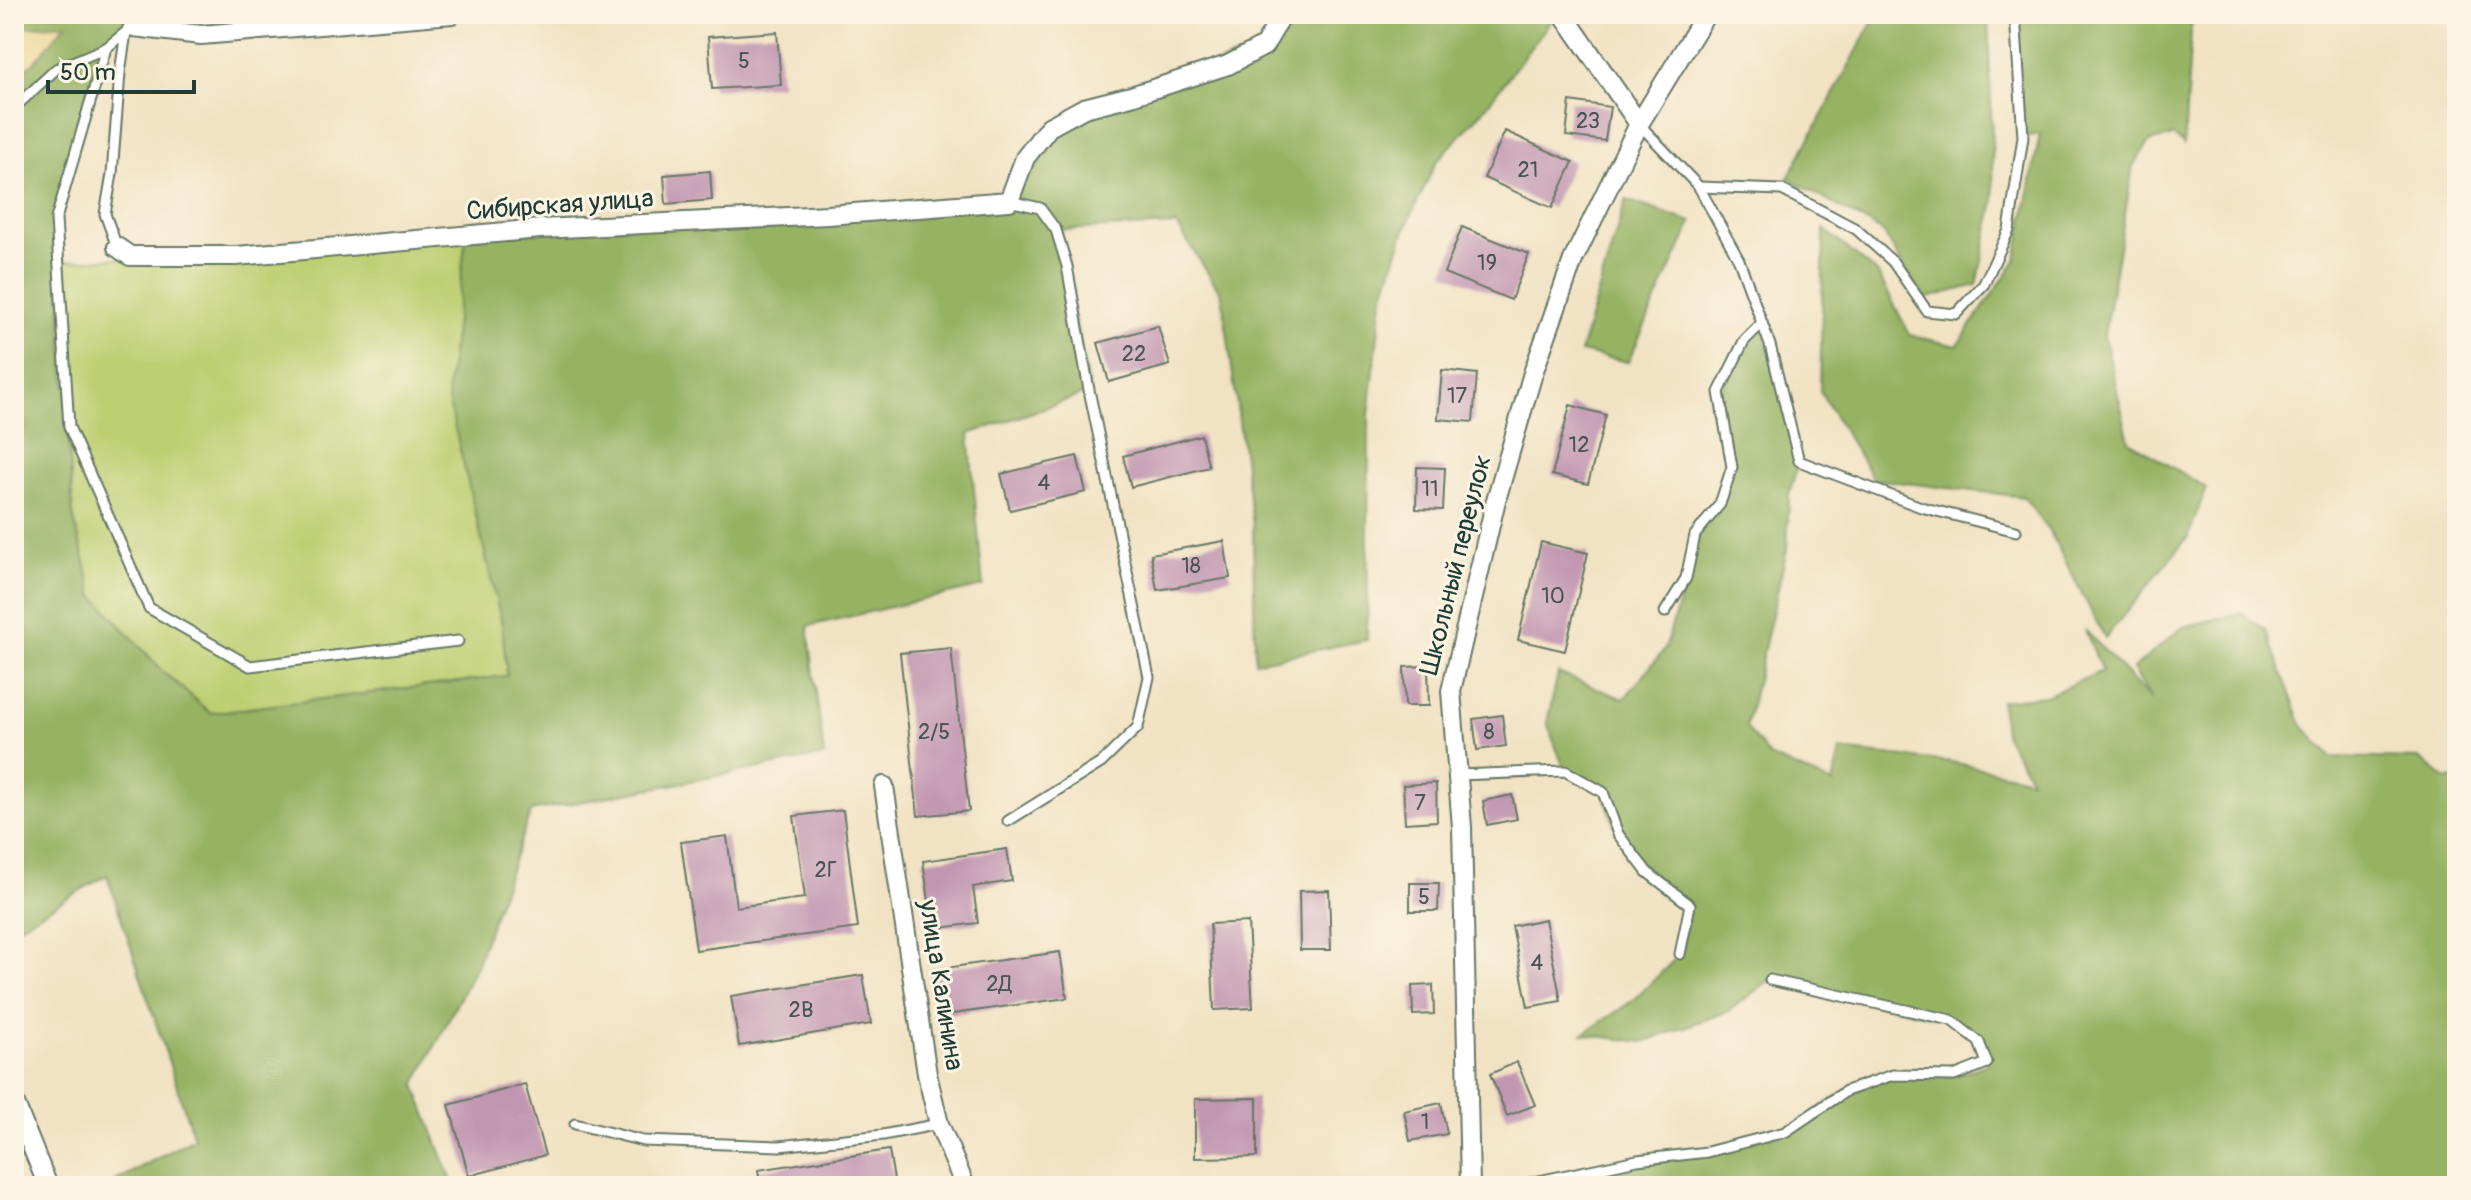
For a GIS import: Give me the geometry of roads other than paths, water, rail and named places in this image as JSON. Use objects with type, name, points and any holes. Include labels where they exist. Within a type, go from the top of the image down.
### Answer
[{"type":"street","points":[[132,24],[158,14]]},
{"type":"street","points":[[132,24],[201,35],[452,14]]},
{"type":"street","points":[[1009,201],[1025,158],[1049,127],[1084,108],[1228,65],[1264,46],[1283,14]]},
{"type":"street","points":[[1563,14],[1639,124]]},
{"type":"street","name":"Школьный переулок","points":[[1470,1186],[1462,827],[1451,691],[1496,500],[1533,373],[1573,260],[1639,124],[1706,14]]},
{"type":"street","name":"Сибирская улица","points":[[117,247],[130,256],[236,256],[540,229],[828,215],[1009,201]]},
{"type":"street","name":"улица Калинина","points":[[884,786],[927,1074],[939,1124],[965,1186]]},
{"type":"street","points":[[14,1102],[48,1186]]},
{"type":"lane","points":[[1699,187],[1782,190],[1856,229],[1893,262],[1927,311],[1956,314],[1984,284],[2009,230],[2023,137],[2015,14]]},
{"type":"lane","points":[[14,108],[56,69],[106,48],[132,24]]},
{"type":"lane","points":[[117,247],[105,214],[112,174],[120,73],[132,24]]},
{"type":"lane","points":[[106,48],[56,219],[69,427],[149,608],[250,666],[458,641]]},
{"type":"lane","points":[[1639,124],[1699,187],[1739,260],[1762,323],[1799,461],[1921,507],[2016,531]]},
{"type":"lane","points":[[1008,821],[1101,763],[1138,727],[1149,677],[1089,390],[1067,266],[1056,230],[1040,208],[1009,201]]},
{"type":"lane","points":[[1665,612],[1686,578],[1695,535],[1720,504],[1732,467],[1719,392],[1744,341],[1762,323]]},
{"type":"lane","points":[[1458,775],[1565,771],[1603,792],[1618,834],[1647,872],[1690,905],[1680,954]]},
{"type":"lane","points":[[1516,1186],[1637,1160],[1707,1152],[1785,1132],[1846,1091],[1893,1075],[1954,1076],[1987,1063],[1979,1042],[1951,1020],[1770,980]]},
{"type":"lane","points":[[575,1124],[643,1141],[779,1146],[883,1135],[939,1124]]}]
